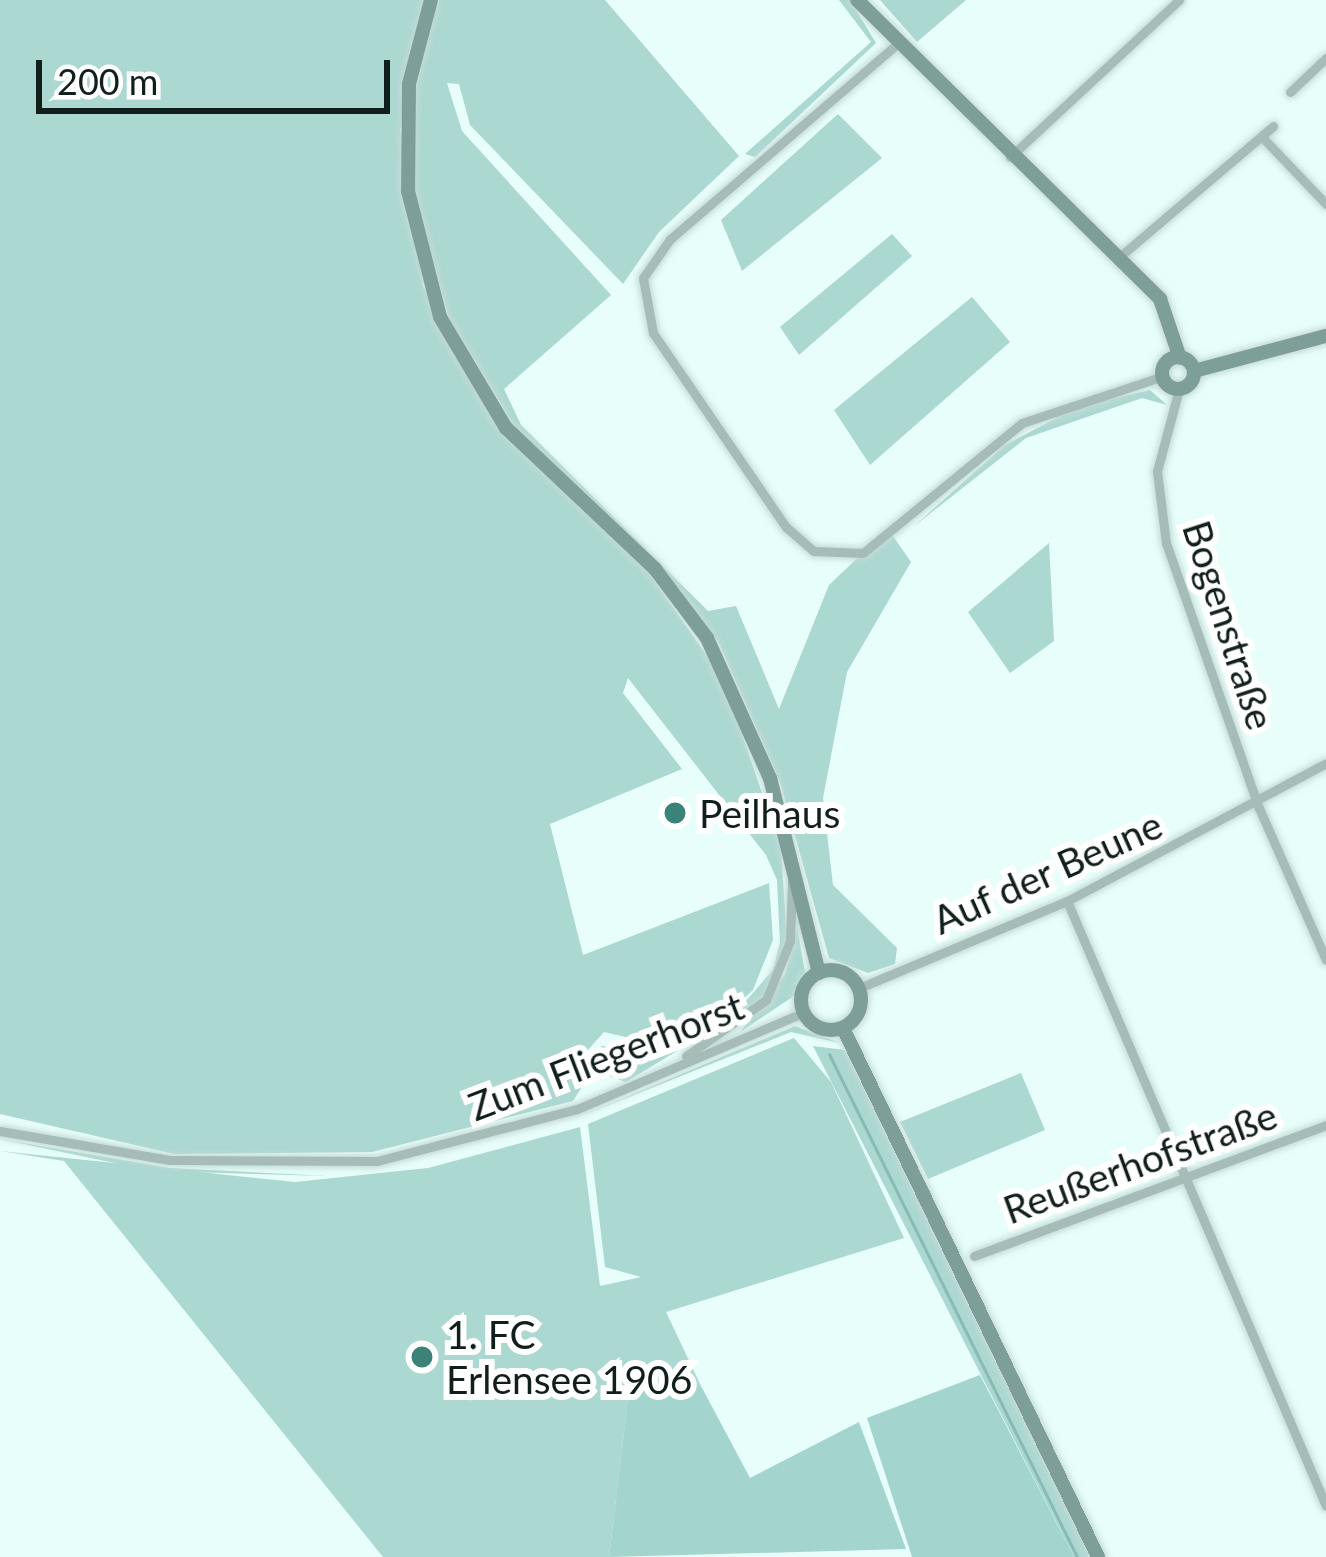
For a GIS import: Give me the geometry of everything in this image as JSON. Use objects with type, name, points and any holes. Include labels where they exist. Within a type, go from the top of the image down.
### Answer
[{"type":"main road","points":[[430,0],[410,85],[407,171],[440,317],[506,428],[655,568],[707,638],[748,715],[820,973]]},
{"type":"main road","points":[[857,0],[1010,157],[1160,299],[1180,358],[1194,371]]},
{"type":"main road","points":[[1180,358],[1163,376],[1179,389],[1194,371],[1326,336]]},
{"type":"main road","points":[[820,973],[859,988],[857,1016],[842,1028],[824,1029],[804,1012],[806,985],[820,973]]},
{"type":"main road","points":[[842,1028],[1099,1557]]},
{"type":"street","points":[[1010,157],[1180,0]]},
{"type":"street","points":[[897,44],[670,239],[643,278],[653,333],[786,526],[814,551],[863,553],[1022,423],[1163,376]]},
{"type":"street","points":[[1289,92],[1326,58]]},
{"type":"street","points":[[1117,259],[1273,126]]},
{"type":"street","points":[[1262,137],[1326,204]]},
{"type":"street","name":"Bogenstraße","points":[[1179,389],[1157,471],[1166,543],[1259,808],[1326,959]]},
{"type":"street","name":"Auf der Beune","points":[[859,988],[1067,901],[1259,808],[1326,763]]},
{"type":"street","points":[[656,1075],[766,1000],[790,941],[793,872]]},
{"type":"street","points":[[1067,901],[1190,1174],[1326,1506]]},
{"type":"street","name":"Zum Fliegerhorst","points":[[0,1131],[170,1160],[359,1164],[542,1121],[804,1012]]},
{"type":"street","name":"Reußerhofstraße","points":[[974,1256],[1326,1125]]},
{"type":"shaded area","points":[[0,0],[425,0],[400,130],[423,286],[501,430],[649,573],[723,679],[781,848],[787,941],[764,998],[626,1082],[595,1071],[601,1046],[661,1050],[732,1017],[773,970],[780,943],[777,880],[766,855],[628,678],[623,693],[682,769],[550,824],[583,955],[769,883],[773,940],[753,990],[729,1012],[660,1045],[604,1032],[579,1060],[557,1058],[588,1077],[573,1101],[372,1152],[174,1154],[0,1114]]},
{"type":"shaded area","points":[[438,0],[605,0],[739,156],[659,232],[623,284],[470,125],[459,84],[447,83],[462,131],[611,295],[504,389],[521,425],[708,611],[736,606],[779,709],[829,585],[888,529],[911,562],[847,672],[823,798],[833,885],[897,948],[895,964],[868,973],[829,958],[780,782],[718,641],[658,564],[516,429],[449,318],[414,194],[416,88]]},
{"type":"shaded area","points":[[839,0],[850,0],[876,43],[755,157],[745,154],[871,42]]},
{"type":"shaded area","points":[[880,0],[966,0],[917,42]]},
{"type":"shaded area","points":[[838,114],[882,158],[742,271],[721,220]]},
{"type":"shaded area","points":[[892,234],[912,256],[799,355],[780,327]]},
{"type":"shaded area","points":[[972,297],[1010,342],[870,465],[834,410]]},
{"type":"shaded area","points":[[1150,390],[1167,405],[1142,398],[1026,438],[913,527],[1005,445],[1079,406]]},
{"type":"shaded area","points":[[1049,543],[1054,641],[1010,673],[968,612]]},
{"type":"shaded area","points":[[797,927],[805,972],[794,996],[740,1032],[785,974]]},
{"type":"shaded area","points":[[795,1026],[840,1043],[791,1032],[584,1115]]},
{"type":"shaded area","name":"1. FC Erlensee 1906","points":[[794,1038],[831,1082],[904,1238],[666,1312],[701,1386],[629,1391],[609,1557],[383,1557],[64,1161],[0,1151],[295,1182],[428,1168],[580,1127],[600,1286],[641,1277],[605,1267],[588,1124]]},
{"type":"shaded area","points":[[813,1046],[845,1050],[1090,1557],[1074,1557]]},
{"type":"shaded area","points":[[1021,1073],[1045,1130],[928,1179],[900,1122]]},
{"type":"shaded area","points":[[0,1139],[170,1168],[328,1176],[153,1171]]},
{"type":"shaded area","points":[[980,1375],[1074,1557],[912,1557],[867,1418]]},
{"type":"shaded area","points":[[701,1386],[750,1478],[859,1422],[906,1549],[609,1557],[629,1390]]},
{"type":"waterway","points":[[829,1054],[1077,1557]]},
{"type":"place","name":"Peilhaus","points":[[675,813]]},
{"type":"place","name":"1. FC Erlensee 1906","points":[[422,1357]]}]
